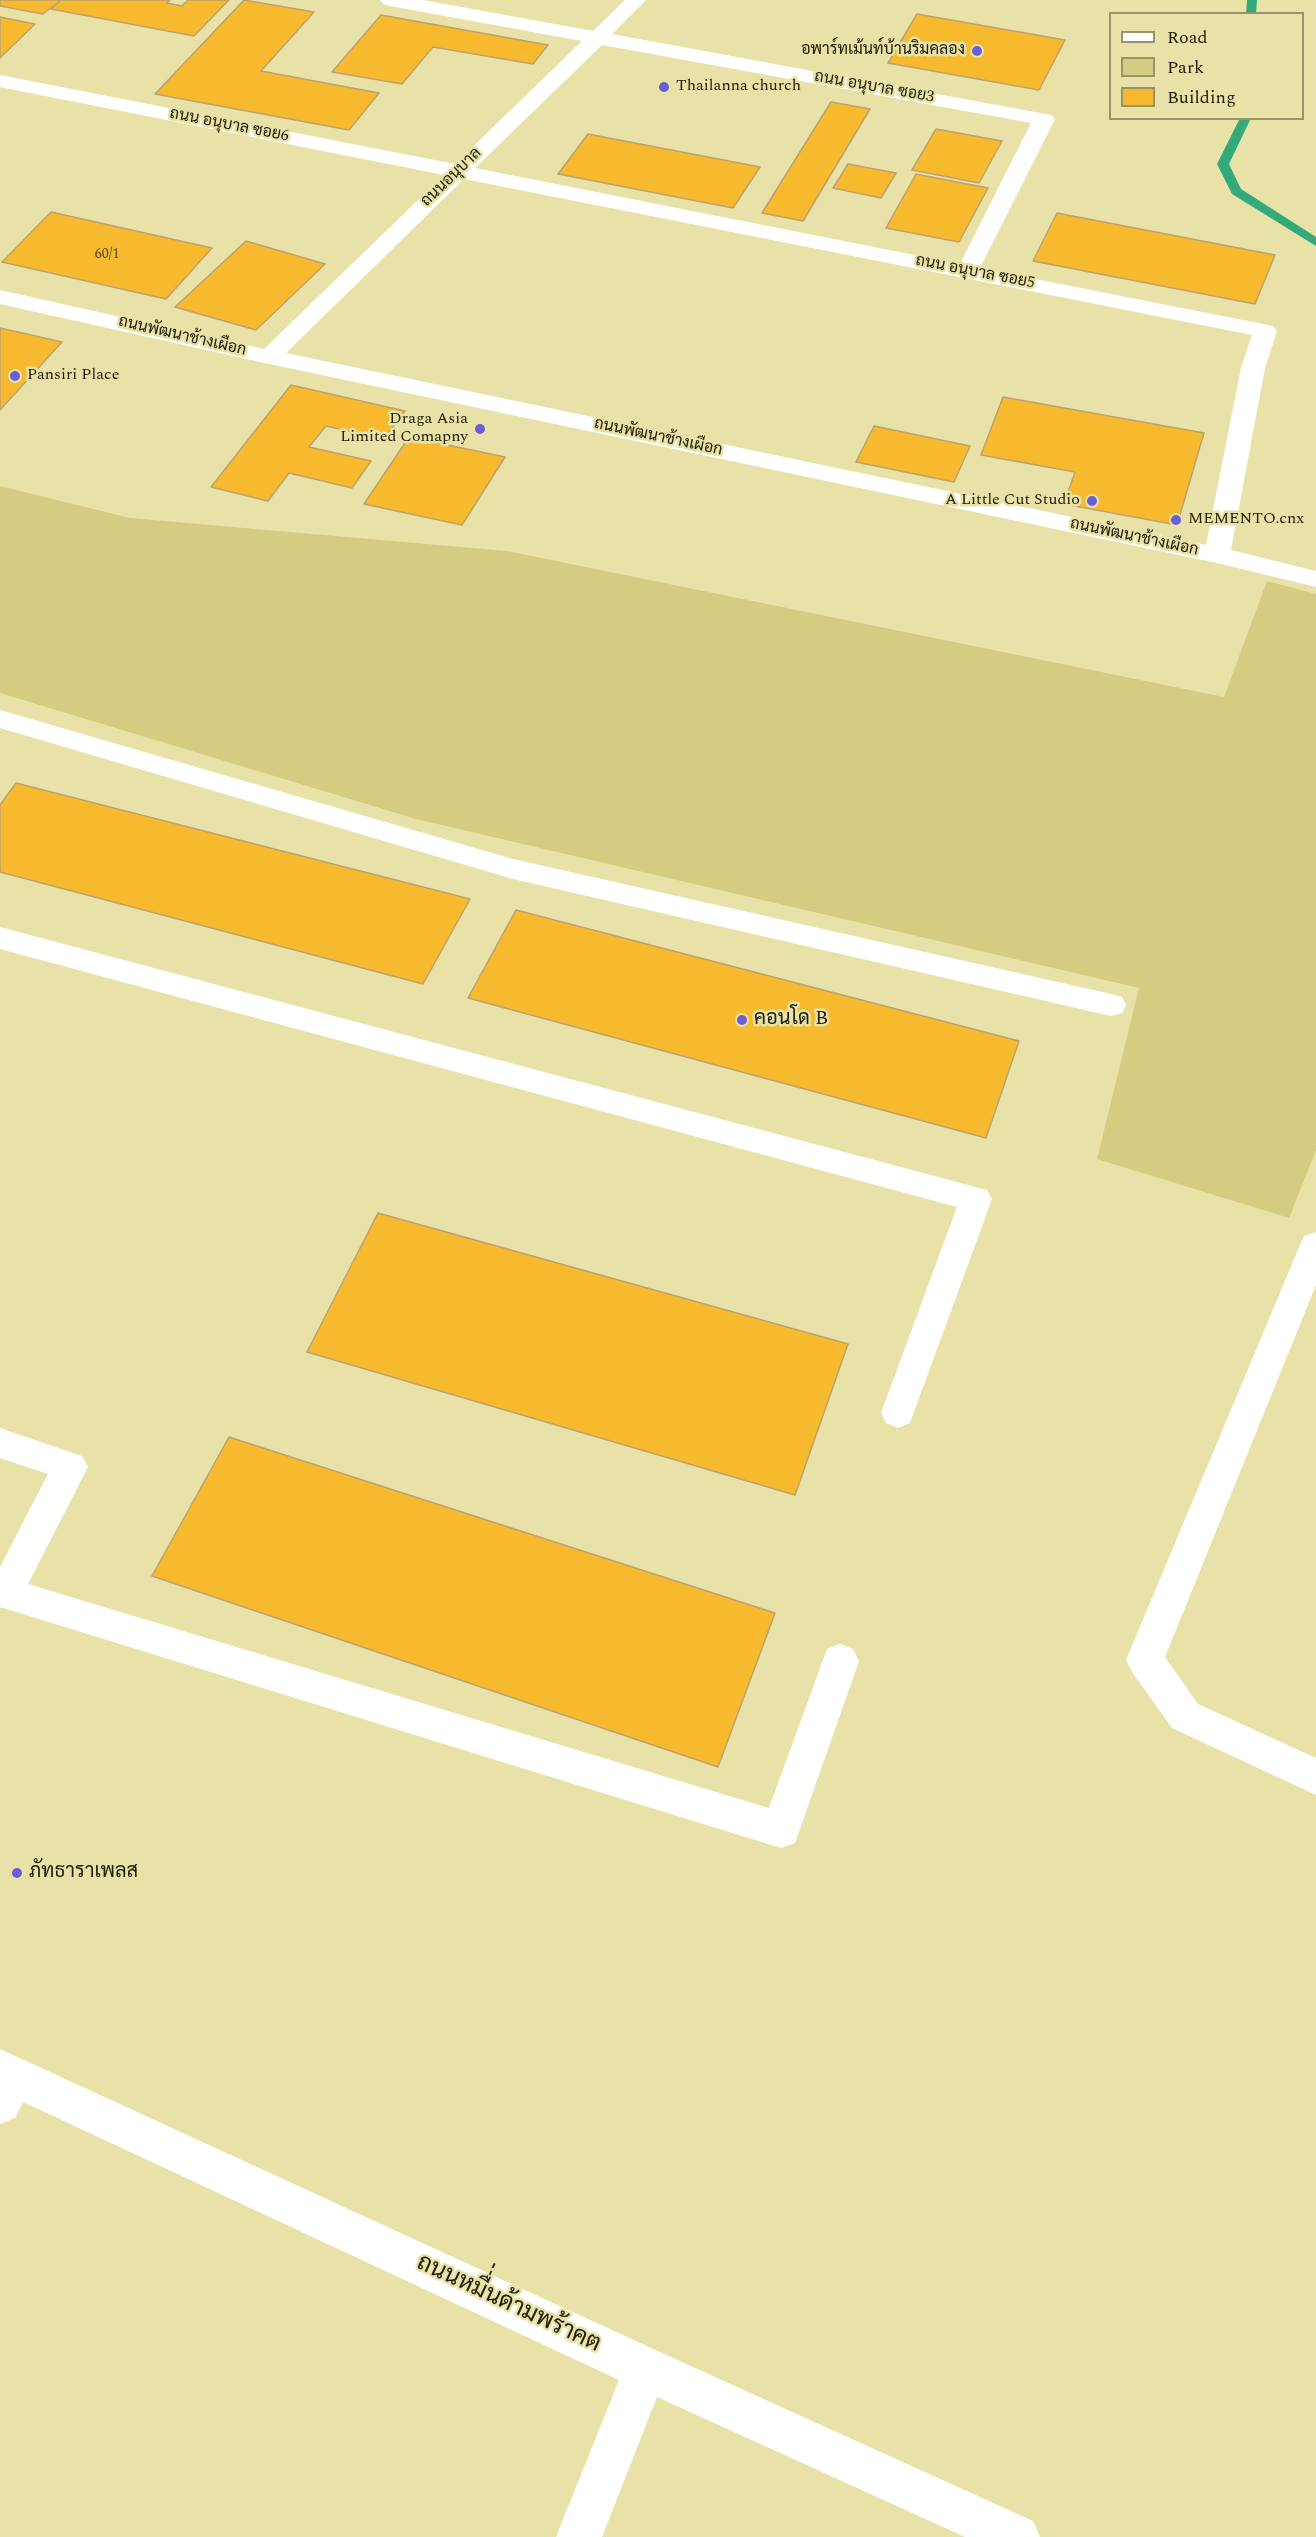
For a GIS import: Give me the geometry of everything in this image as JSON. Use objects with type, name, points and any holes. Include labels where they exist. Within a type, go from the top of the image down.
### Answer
[{"type":"street","name":"ถนน อนุบาล ซอย3","points":[[390,0],[1044,119],[967,272]]},
{"type":"street","name":"ถนนอนุบาล","points":[[269,357],[636,0]]},
{"type":"street","name":"ถนน อนุบาล ซอย6","points":[[0,81],[459,170]]},
{"type":"street","name":"ถนน อนุบาล ซอย5","points":[[459,170],[1265,331],[1253,368],[1217,555]]},
{"type":"street","name":"ถนนพัฒนาช้างเผือก","points":[[0,297],[269,357],[1217,555],[1316,579]]},
{"type":"street","points":[[0,718],[513,869],[1111,1005]]},
{"type":"street","points":[[0,938],[976,1199],[898,1413]]},
{"type":"street","points":[[1316,1245],[1145,1660],[1185,1716],[1316,1777]]},
{"type":"street","points":[[0,1443],[70,1467],[5,1593],[781,1830],[840,1660]]},
{"type":"street","name":"ถนนหมื่่นด้ามพร้าคต","points":[[5,2083],[1017,2537]]},
{"type":"street","points":[[579,2537],[646,2369]]},
{"type":"green space","points":[[0,486],[130,518],[507,551],[1224,697],[1267,581],[1316,594],[1316,1150],[1289,1218],[1097,1159],[1139,988],[416,819],[0,693]]},
{"type":"building","points":[[0,0],[61,0],[43,14],[0,6]]},
{"type":"building","points":[[61,0],[170,0],[167,3],[182,6],[188,0],[229,0],[194,36],[51,9]]},
{"type":"building","points":[[244,0],[314,12],[261,71],[379,93],[349,130],[155,94]]},
{"type":"building","name":"อพาร์ทเม้นท์บ้านริมคลอง","points":[[917,14],[1065,40],[1039,90],[888,63]]},
{"type":"building","points":[[381,15],[548,45],[533,64],[433,47],[402,84],[332,72]]},
{"type":"building","points":[[0,17],[35,24],[0,58]]},
{"type":"building","points":[[831,102],[870,109],[803,221],[762,213]]},
{"type":"building","points":[[936,129],[1002,141],[979,183],[912,170]]},
{"type":"building","points":[[588,134],[760,167],[733,208],[558,174]]},
{"type":"building","points":[[848,164],[896,173],[881,198],[833,188]]},
{"type":"building","points":[[916,174],[988,188],[959,242],[886,228]]},
{"type":"building","points":[[51,212],[212,248],[166,299],[2,262]]},
{"type":"building","points":[[1057,213],[1275,255],[1255,304],[1033,261]]},
{"type":"building","points":[[246,241],[325,264],[256,330],[175,307]]},
{"type":"building","name":"Pansiri Place","points":[[0,328],[62,342],[0,410]]},
{"type":"building","points":[[291,385],[405,411],[384,439],[326,426],[309,447],[371,461],[352,488],[289,473],[268,501],[211,487]]},
{"type":"building","points":[[1003,397],[1204,433],[1177,525],[1064,504],[1075,472],[981,455]]},
{"type":"building","points":[[874,426],[970,446],[954,482],[856,462]]},
{"type":"building","points":[[409,437],[505,457],[462,525],[364,504]]},
{"type":"building","points":[[16,783],[470,899],[423,984],[0,872],[0,805]]},
{"type":"building","name":"คอนโด B","points":[[516,910],[1019,1041],[986,1138],[468,998]]},
{"type":"building","points":[[378,1213],[848,1344],[795,1495],[307,1352]]},
{"type":"building","points":[[229,1437],[775,1613],[718,1767],[152,1576]]},
{"type":"waterway","points":[[1251,12],[1252,0]]},
{"type":"waterway","points":[[1245,120],[1223,164],[1236,191],[1316,242]]},
{"type":"place","name":"อพาร์ทเม้นท์บ้านริมคลอง","points":[[977,51]]},
{"type":"place","name":"Thailanna church","points":[[664,87]]},
{"type":"place","name":"Pansiri Place","points":[[15,376]]},
{"type":"place","name":"Draga Asia Limited Comapny","points":[[480,429]]},
{"type":"place","name":"A Little Cut Studio","points":[[1092,501]]},
{"type":"place","name":"MEMENTO.cnx","points":[[1176,520]]},
{"type":"place","name":"คอนโด B","points":[[742,1020]]},
{"type":"place","name":"ภัทธาราเพลส","points":[[17,1873]]}]
